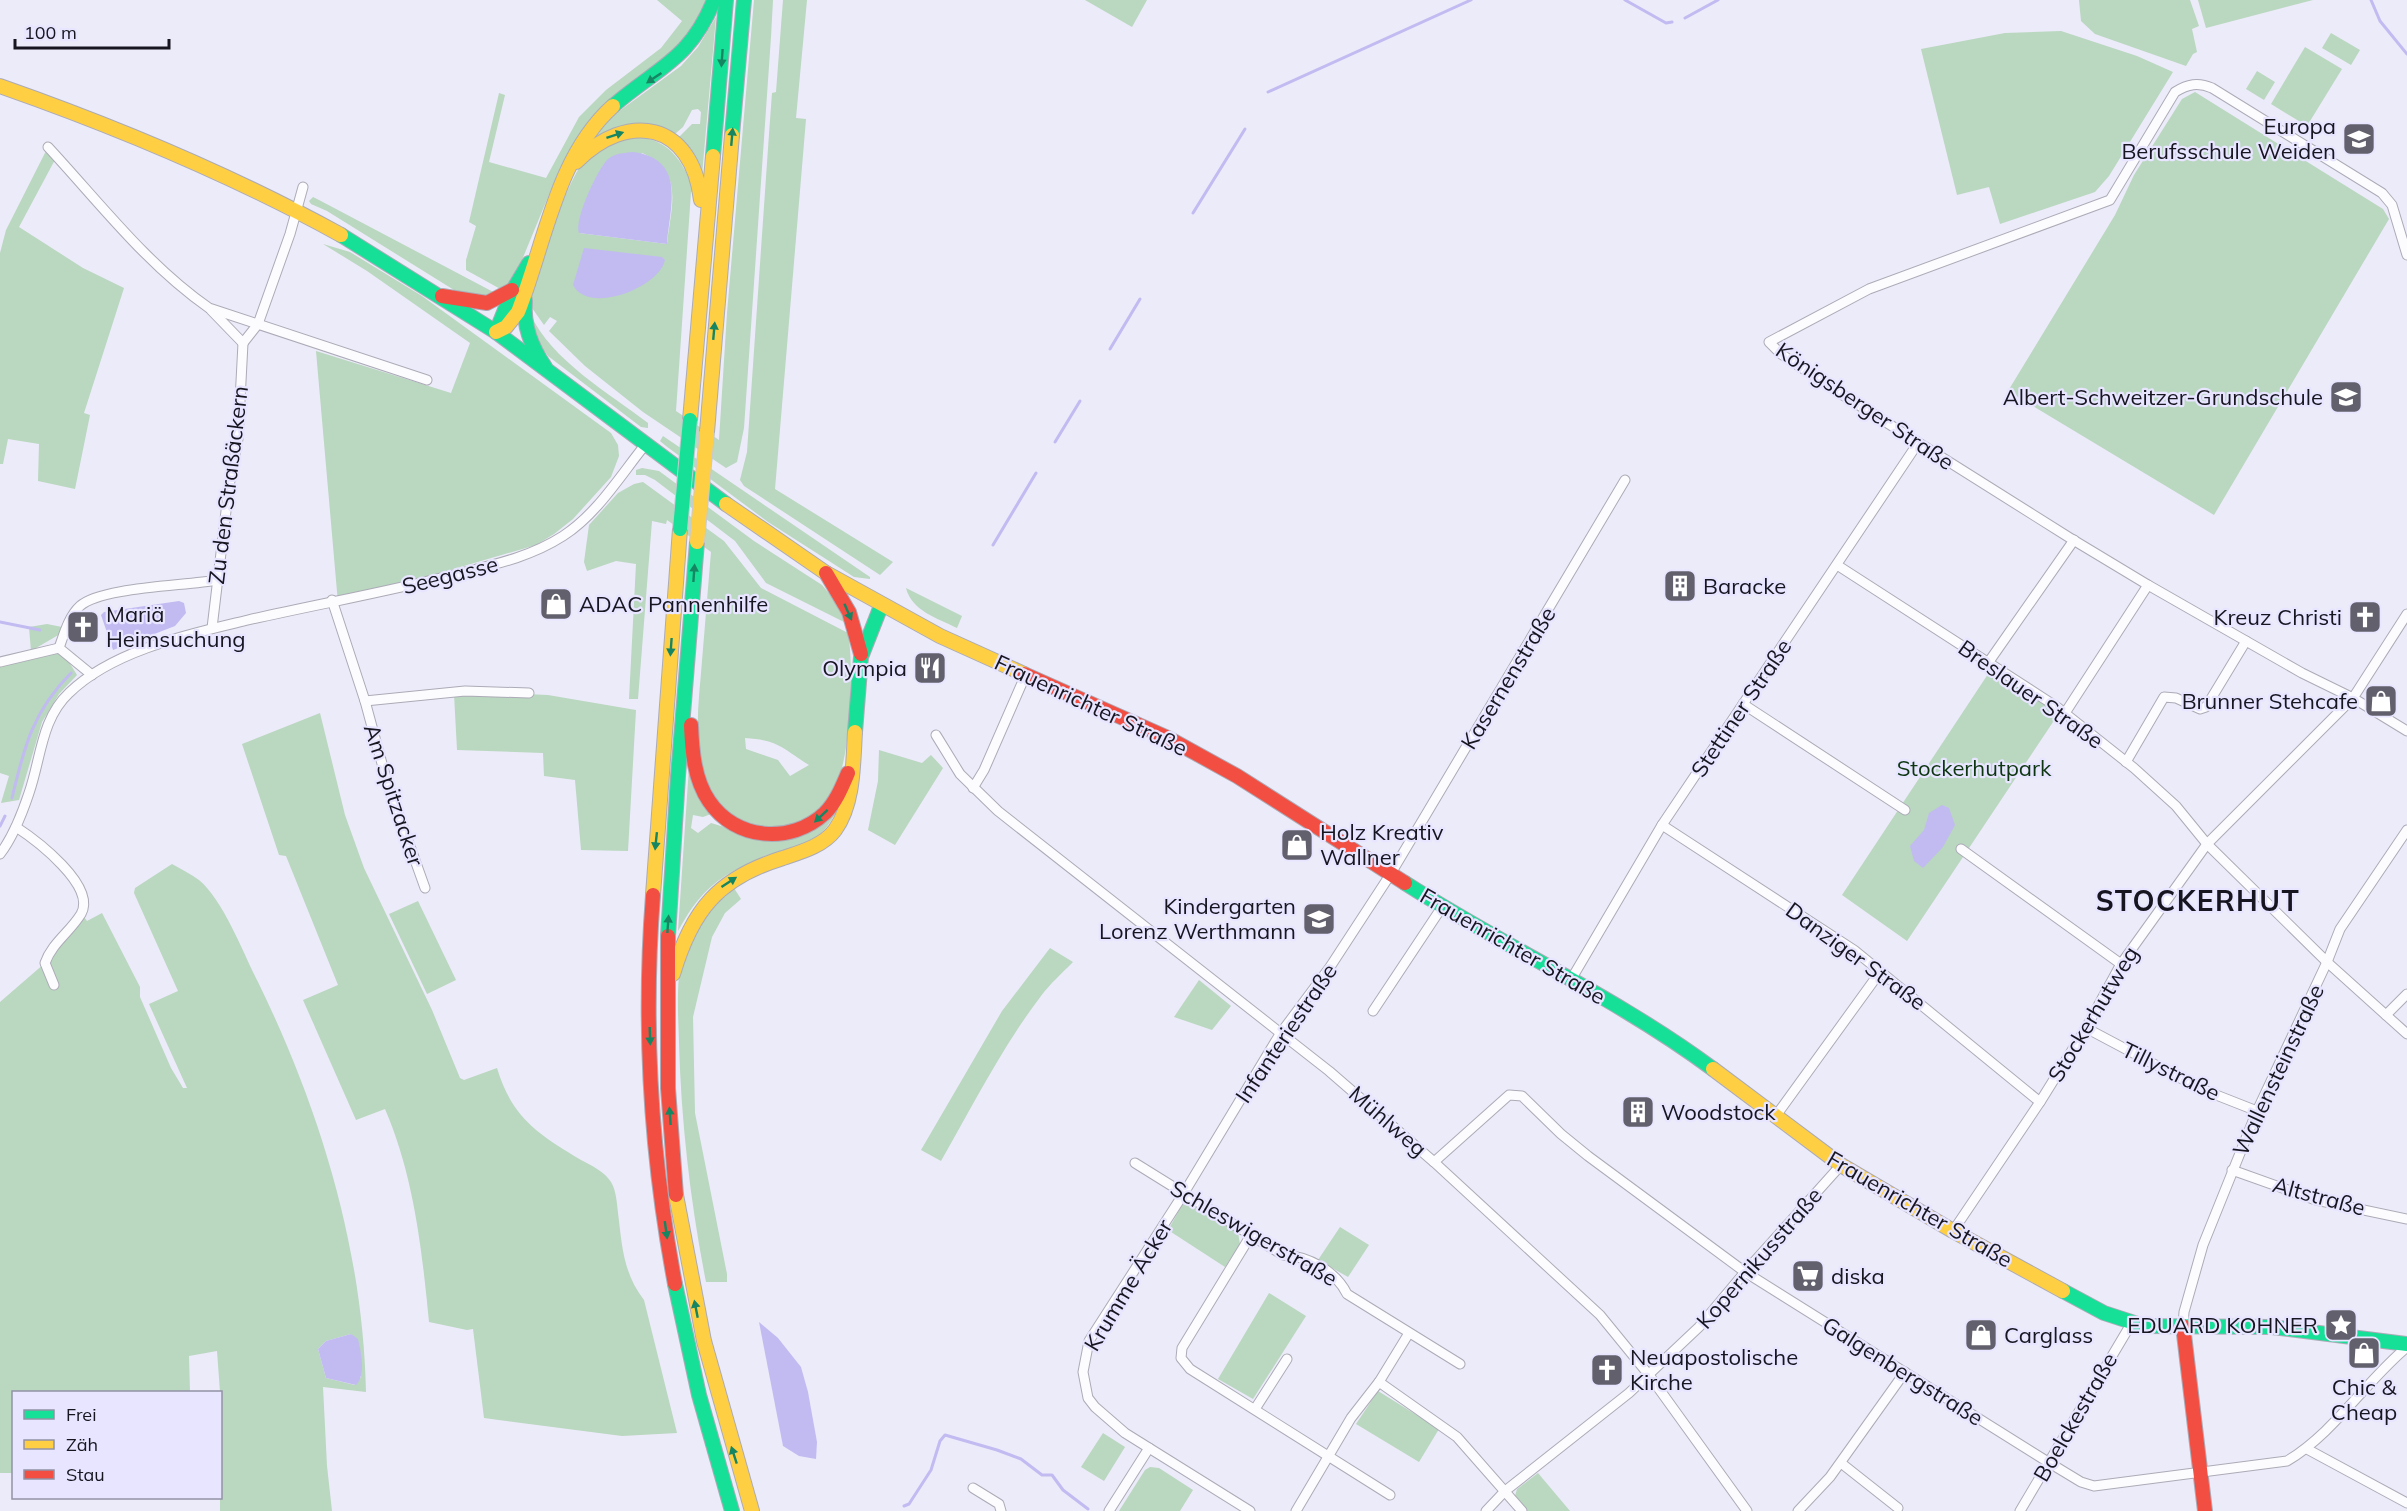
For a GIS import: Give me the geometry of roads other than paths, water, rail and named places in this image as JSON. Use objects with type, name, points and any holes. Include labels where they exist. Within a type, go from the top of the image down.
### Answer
[{"type":"main road","points":[[496,333],[512,321],[519,292],[577,149],[598,119],[685,53],[707,20],[714,0]]},
{"type":"main road","points":[[726,0],[680,529],[650,935],[648,1002],[657,1167],[673,1277],[688,1352],[732,1511]]},
{"type":"main road","points":[[744,0],[673,845],[665,1004],[673,1166],[690,1276],[708,1366],[752,1511]]},
{"type":"main road","name":"Frauenrichter Straße","points":[[0,86],[128,133],[297,211],[386,261],[442,296],[545,367],[705,490],[826,573],[881,606],[940,636],[1168,738],[1204,757],[1442,907],[1572,978],[1674,1041],[1841,1165],[1953,1231],[2104,1313],[2131,1324],[2272,1326],[2407,1346]]},
{"type":"main road","points":[[569,169],[598,142],[628,131],[645,130],[665,136],[680,146],[690,157],[700,180],[703,268]]},
{"type":"main road","points":[[442,296],[489,304],[519,292]]},
{"type":"main road","points":[[519,292],[531,345],[545,367]]},
{"type":"main road","points":[[826,573],[849,612],[861,654]]},
{"type":"main road","points":[[665,1004],[681,941],[699,910],[715,891],[743,873],[803,852],[835,830],[850,797],[861,654],[881,606]]},
{"type":"main road","points":[[689,646],[694,759],[710,803],[732,824],[762,834],[797,831],[826,812],[839,793],[851,766]]},
{"type":"main road","points":[[2183,1326],[2205,1511]]},
{"type":"street","name":"Königsberger Straße","points":[[2407,255],[2392,205],[2382,193],[2212,88],[2194,84],[2175,92],[2110,200],[1869,289],[1769,342],[1780,354],[2074,540],[2148,585],[2353,698],[2407,731]]},
{"type":"street","points":[[48,147],[154,261],[190,295],[209,308],[243,343],[258,324],[303,187]]},
{"type":"street","points":[[209,308],[427,380]]},
{"type":"street","name":"Zu den Straßäckern","points":[[212,628],[238,439],[243,343]]},
{"type":"street","name":"Stettiner Straße","points":[[1572,978],[1662,825],[1918,443]]},
{"type":"street","name":"Seegasse","points":[[0,854],[16,827],[30,792],[37,757],[50,721],[69,693],[92,675],[138,653],[212,628],[332,600],[422,583],[509,561],[545,547],[579,524],[645,445]]},
{"type":"street","name":"Kasernenstraße","points":[[1390,875],[1625,480]]},
{"type":"street","points":[[1988,663],[2074,540]]},
{"type":"street","name":"Breslauer Straße","points":[[1838,565],[2065,713],[2126,762],[2176,806],[2207,844],[2327,962],[2407,1034]]},
{"type":"street","points":[[59,648],[75,611],[88,600],[132,590],[190,585],[217,579]]},
{"type":"street","points":[[2065,713],[2148,585]]},
{"type":"street","name":"Am Spitzacker","points":[[332,600],[365,701],[387,782],[425,888]]},
{"type":"street","name":"Stockerhutweg","points":[[1953,1231],[2040,1102],[2086,1028],[2121,964],[2207,844],[2353,698],[2407,614]]},
{"type":"street","points":[[2126,762],[2164,697],[2176,698],[2200,709],[2206,707],[2246,641]]},
{"type":"street","points":[[0,662],[59,648]]},
{"type":"street","points":[[59,648],[92,675]]},
{"type":"street","points":[[973,788],[984,770],[1026,674]]},
{"type":"street","name":"Am Spitzacker","points":[[365,701],[465,691],[529,693]]},
{"type":"street","points":[[1743,704],[1905,810]]},
{"type":"street","name":"Mühlweg","points":[[936,735],[960,774],[973,788],[1329,1071],[1434,1162],[1600,1315],[1649,1375],[1747,1511]]},
{"type":"street","name":"Danziger Straße","points":[[1662,825],[1836,938],[1907,991],[2040,1102]]},
{"type":"street","points":[[16,827],[41,843],[82,890],[84,901],[81,913],[48,954],[45,963],[54,984]]},
{"type":"street","name":"Wallensteinstraße","points":[[2183,1326],[2191,1282],[2232,1170],[2327,962],[2340,928],[2407,830]]},
{"type":"street","points":[[1961,849],[2121,964]]},
{"type":"street","name":"Infanteriestraße","points":[[1184,1193],[1280,1034],[1330,967],[1390,875]]},
{"type":"street","points":[[1373,1011],[1442,907]]},
{"type":"street","points":[[1775,1117],[1880,972]]},
{"type":"street","points":[[2386,1015],[2407,994]]},
{"type":"street","name":"Tillystraße","points":[[2086,1028],[2201,1089],[2258,1111]]},
{"type":"street","name":"Galgenbergstraße","points":[[1434,1162],[1509,1095],[1522,1096],[1579,1149],[1745,1272],[2048,1462],[2081,1482],[2094,1486],[2199,1470],[2287,1461],[2307,1449],[2407,1346]]},
{"type":"street","name":"Schleswigerstraße","points":[[1135,1163],[1284,1255],[1302,1256],[1341,1281],[1347,1294],[1460,1364]]},
{"type":"street","name":"Kopernikusstraße","points":[[1486,1511],[1505,1491],[1649,1375],[1699,1328],[1745,1272],[1841,1165]]},
{"type":"street","name":"Altstraße","points":[[2232,1170],[2316,1200],[2407,1219]]},
{"type":"street","name":"Krumme Äcker","points":[[1184,1193],[1089,1341],[1083,1361],[1088,1398],[1109,1422],[1250,1511]]},
{"type":"street","points":[[1251,1235],[1182,1348],[1182,1358],[1190,1369],[1390,1495]]},
{"type":"street","name":"Boelckestraße","points":[[2019,1511],[2131,1324]]},
{"type":"street","points":[[1296,1511],[1351,1418],[1379,1383],[1409,1333]]},
{"type":"street","points":[[1255,1408],[1287,1359]]},
{"type":"street","points":[[1798,1511],[1841,1463],[1905,1372]]},
{"type":"street","points":[[1379,1383],[1457,1437],[1522,1511]]},
{"type":"street","points":[[1109,1511],[1149,1448]]},
{"type":"street","points":[[2307,1449],[2407,1503]]},
{"type":"street","points":[[1841,1463],[1898,1508]]},
{"type":"street","points":[[973,1488],[999,1504],[1000,1511]]},
{"type":"waterway","points":[[1268,92],[1471,0]]},
{"type":"waterway","points":[[1625,0],[1666,23],[1672,22]]},
{"type":"waterway","points":[[1685,18],[1718,0]]},
{"type":"waterway","points":[[2371,0],[2380,21],[2407,54]]},
{"type":"waterway","points":[[1193,213],[1245,129]]},
{"type":"waterway","points":[[1110,349],[1140,299]]},
{"type":"waterway","points":[[1055,442],[1080,401]]},
{"type":"waterway","points":[[993,545],[1036,473]]},
{"type":"waterway","points":[[0,622],[40,630]]},
{"type":"waterway","points":[[12,798],[26,746],[39,716],[47,701],[71,673]]},
{"type":"waterway","points":[[0,826],[5,816]]},
{"type":"waterway","points":[[904,1506],[909,1504],[931,1470],[940,1441],[945,1435],[997,1450],[1021,1459],[1042,1475],[1052,1475],[1063,1490],[1088,1509]]},
{"type":"place","name":"Europa Berufsschule Weiden","points":[[2359,139]]},
{"type":"place","name":"Albert-Schweitzer-Grundschule","points":[[2346,397]]},
{"type":"place","name":"Baracke","points":[[1680,586]]},
{"type":"place","name":"ADAC Pannenhilfe","points":[[556,604]]},
{"type":"place","name":"Kreuz Christi","points":[[2365,617]]},
{"type":"place","name":"Mariä Heimsuchung","points":[[83,627]]},
{"type":"place","name":"Olympia","points":[[930,668]]},
{"type":"place","name":"Brunner Stehcafe","points":[[2381,701]]},
{"type":"place","name":"Holz Kreativ Wallner","points":[[1297,845]]},
{"type":"place","name":"Kindergarten Lorenz Werthmann","points":[[1319,919]]},
{"type":"place","name":"Woodstock","points":[[1638,1112]]},
{"type":"place","name":"diska","points":[[1808,1276]]},
{"type":"place","name":"EDUARD KOHNER","points":[[2341,1325]]},
{"type":"place","name":"Carglass","points":[[1981,1335]]},
{"type":"place","name":"Chic & Cheap","points":[[2364,1353]]},
{"type":"place","name":"Neuapostolische Kirche","points":[[1607,1370]]},
{"type":"district","name":"STOCKERHUT","points":[[2198,900]]},
{"type":"park label","name":"Stockerhutpark","points":[[1974,768]]}]
